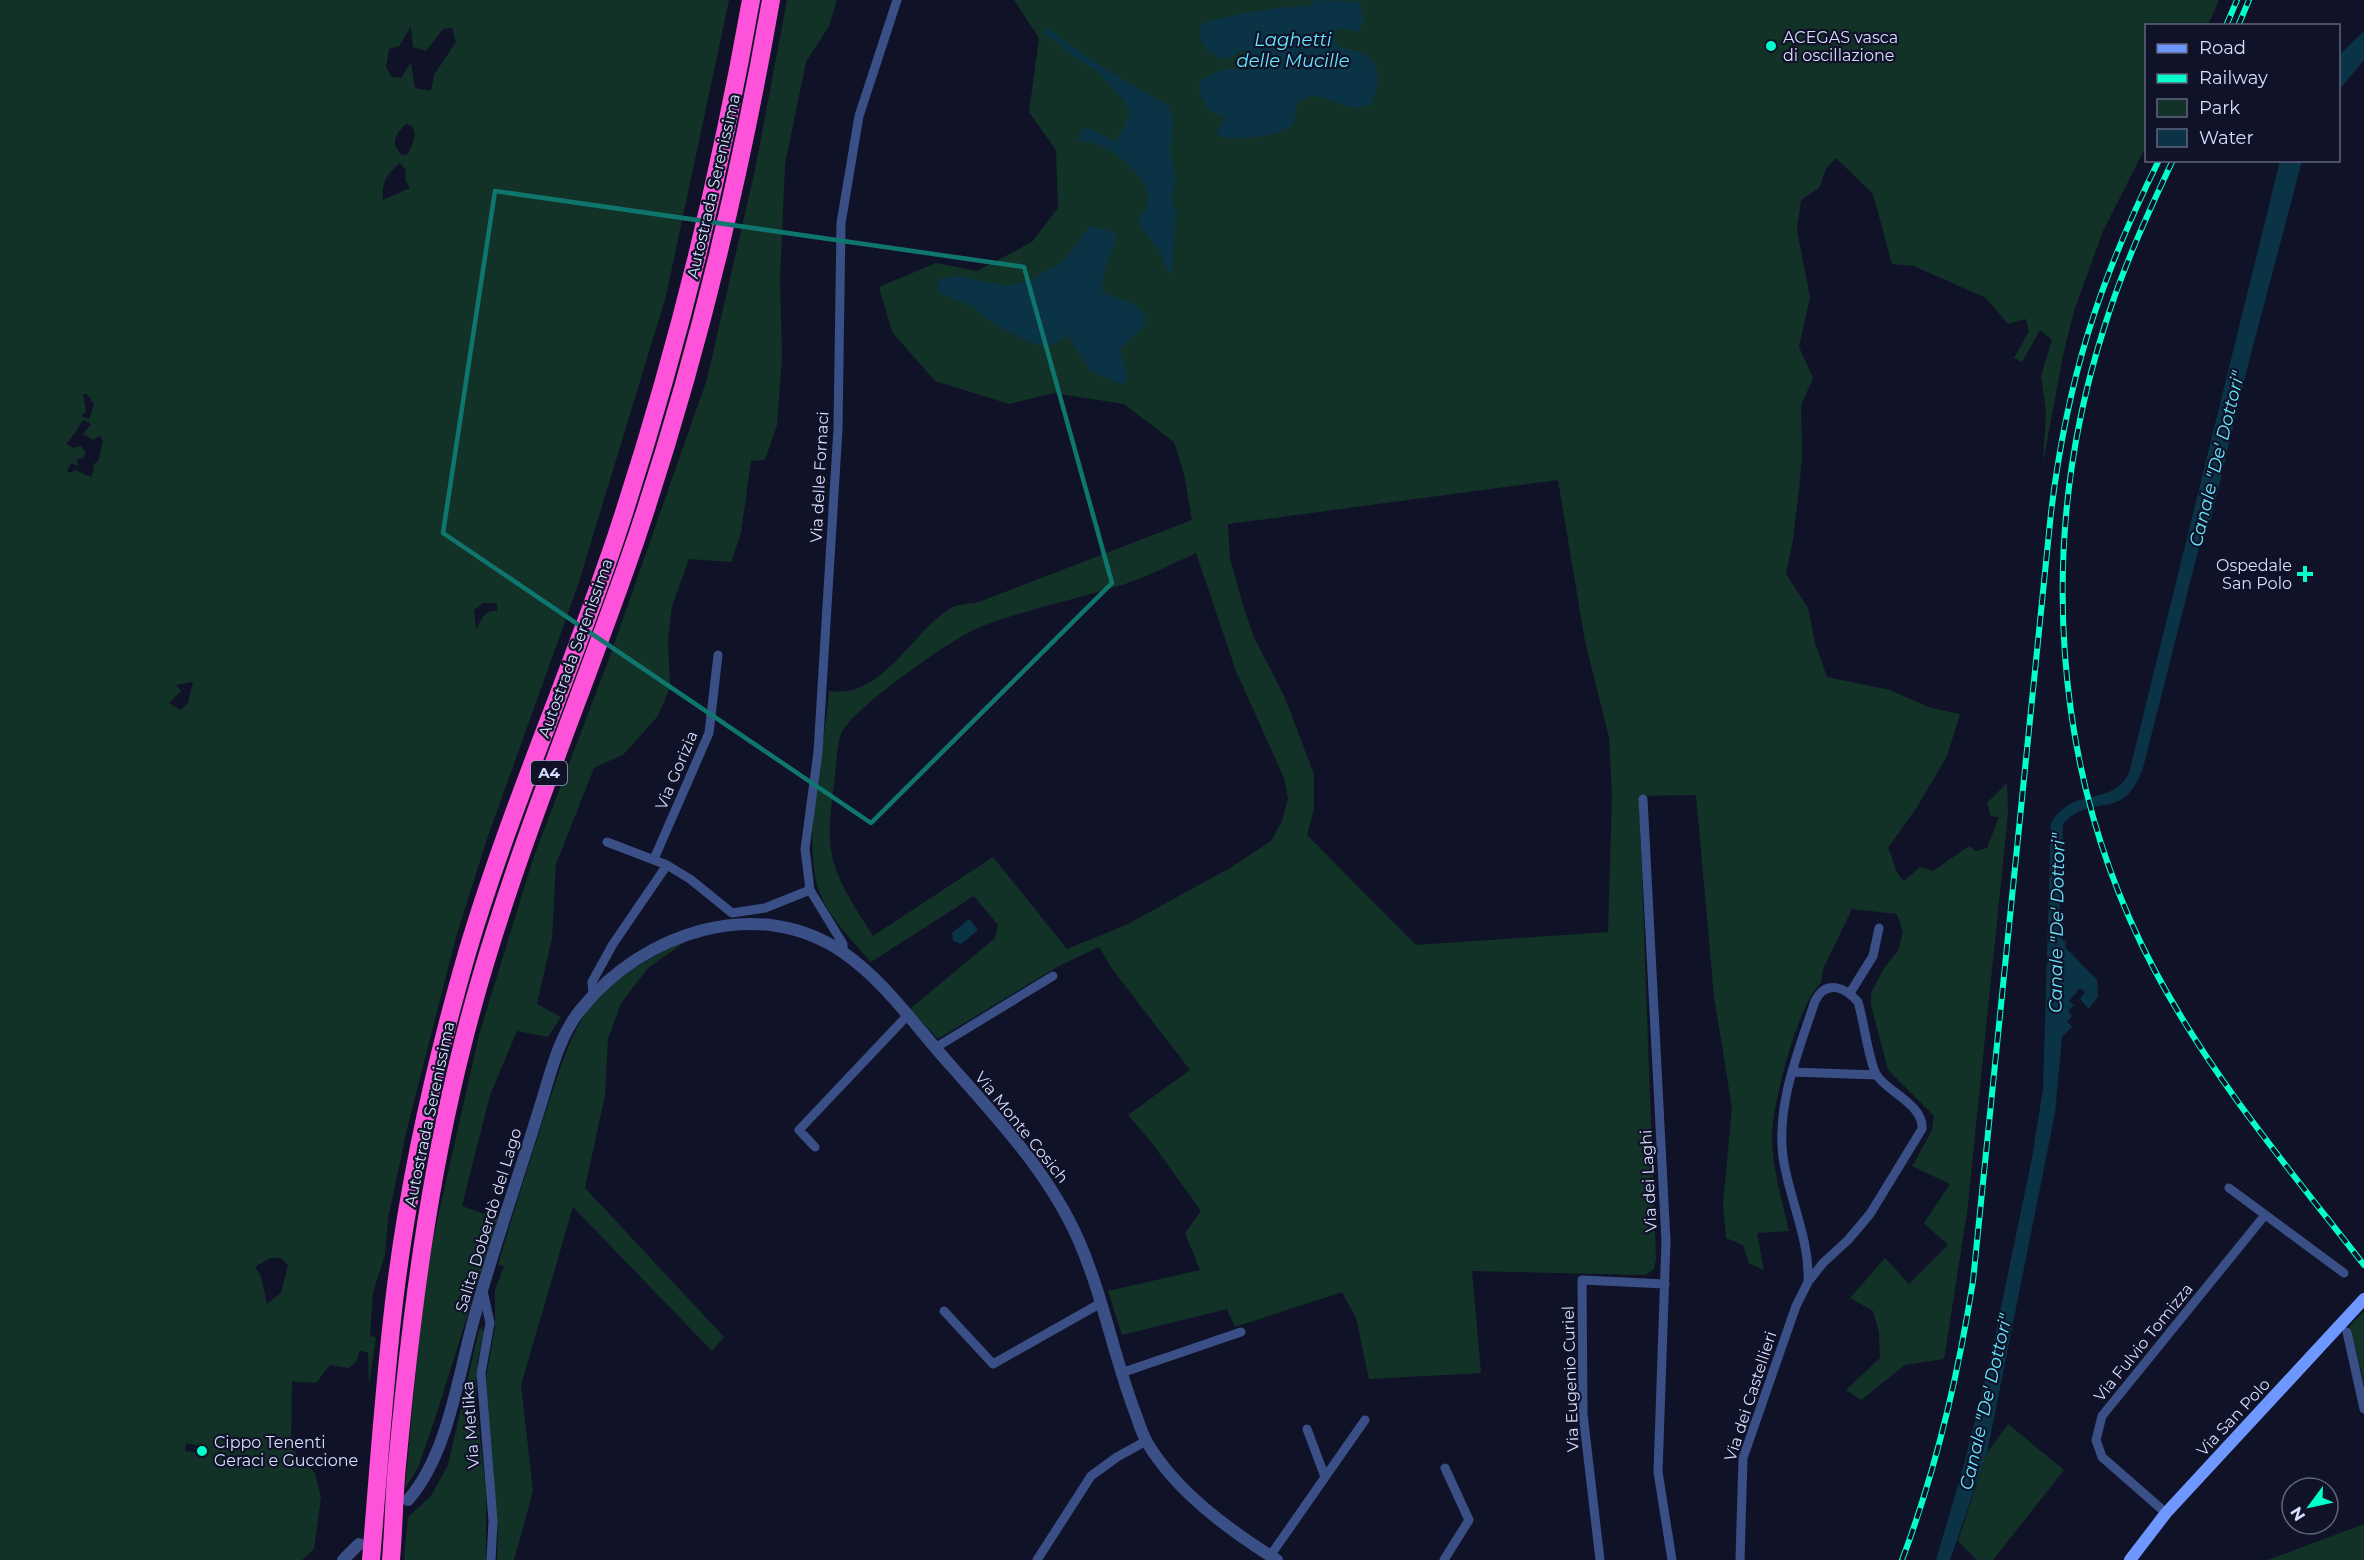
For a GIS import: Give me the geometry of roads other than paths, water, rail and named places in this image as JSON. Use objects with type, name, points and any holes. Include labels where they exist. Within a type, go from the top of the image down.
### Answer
[{"type":"highway","name":"Autostrada Serenissima","points":[[371,1560],[396,1289],[415,1169],[444,1041],[489,883],[617,535],[662,390],[720,165],[751,0]]},
{"type":"highway","name":"Autostrada Serenissima","points":[[391,1560],[397,1461],[414,1302],[434,1172],[462,1045],[508,889],[618,588],[677,406],[739,168],[771,0]]},
{"type":"main road","name":"Via San Polo","points":[[2130,1560],[2166,1513],[2364,1299]]},
{"type":"street","name":"Via delle Fornaci","points":[[843,953],[843,944],[810,890],[805,849],[818,752],[838,429],[841,223],[860,116],[897,0]]},
{"type":"street","name":"Via Gorizia","points":[[654,859],[709,733],[718,655]]},
{"type":"street","name":"Via dei Laghi","points":[[1643,799],[1666,1241],[1658,1472],[1672,1560]]},
{"type":"street","points":[[608,842],[667,865],[690,879],[732,913],[765,908],[810,890]]},
{"type":"street","name":"Salita Doberdò del Lago","points":[[593,995],[592,982],[614,944],[667,865]]},
{"type":"street","name":"Salita Doberdò del Lago","points":[[408,1500],[421,1485],[433,1462],[483,1289],[565,1032],[593,995],[646,952],[677,937],[704,928],[756,924],[785,929],[816,937],[843,953]]},
{"type":"street","points":[[1792,1072],[1877,1075],[1858,1002],[1850,993],[1873,956],[1880,928]]},
{"type":"street","name":"Via Monte Cosich","points":[[843,953],[869,974],[998,1119],[1055,1194],[1079,1242],[1101,1303],[1120,1373],[1146,1441],[1171,1476],[1203,1506],[1274,1558]]},
{"type":"street","points":[[935,1048],[1053,976]]},
{"type":"street","name":"Via dei Castellieri","points":[[1808,1282],[1806,1250],[1791,1192],[1781,1129],[1792,1072],[1819,992],[1826,987],[1837,987],[1850,993]]},
{"type":"street","points":[[815,1147],[799,1130],[907,1016]]},
{"type":"street","name":"Via dei Castellieri","points":[[1740,1560],[1743,1458],[1784,1336],[1808,1282],[1870,1214],[1922,1129],[1922,1121],[1917,1113],[1877,1075]]},
{"type":"street","points":[[2229,1188],[2344,1273]]},
{"type":"street","name":"Via Fulvio Tomizza","points":[[2166,1513],[2102,1457],[2096,1440],[2102,1416],[2265,1215]]},
{"type":"street","name":"Via Eugenio Curiel","points":[[1600,1560],[1583,1414],[1581,1280],[1665,1284]]},
{"type":"street","name":"Via Metlika","points":[[483,1289],[490,1323],[482,1373],[493,1521],[491,1560]]},
{"type":"street","points":[[944,1311],[993,1365],[1101,1303]]},
{"type":"street","points":[[1120,1373],[1241,1332]]},
{"type":"street","points":[[2347,1332],[2364,1409]]},
{"type":"street","points":[[1274,1558],[1324,1477],[1365,1420]]},
{"type":"street","points":[[1307,1429],[1324,1477]]},
{"type":"street","points":[[1037,1560],[1091,1476],[1117,1457],[1146,1441]]},
{"type":"street","points":[[1444,1560],[1469,1520],[1445,1468]]},
{"type":"street","points":[[343,1560],[359,1544]]},
{"type":"water","name":"Laghetti delle Mucille","points":[[1315,0],[1360,2],[1363,20],[1360,30],[1355,32],[1341,28],[1334,33],[1337,46],[1365,55],[1375,66],[1378,79],[1372,103],[1363,107],[1354,107],[1313,96],[1301,100],[1297,106],[1294,121],[1287,129],[1269,135],[1234,138],[1219,136],[1217,132],[1225,117],[1209,111],[1199,92],[1200,80],[1224,69],[1250,70],[1252,62],[1243,50],[1227,59],[1211,53],[1200,37],[1201,26],[1235,15],[1309,6]]},
{"type":"water","points":[[1046,27],[1092,61],[1169,106],[1173,123],[1170,152],[1176,177],[1171,199],[1176,210],[1172,272],[1169,273],[1157,248],[1138,223],[1148,202],[1144,184],[1138,175],[1122,159],[1105,148],[1079,140],[1080,131],[1087,128],[1117,142],[1130,113],[1123,100],[1096,70],[1066,52],[1058,42],[1044,34]]},
{"type":"water","points":[[2364,31],[2364,60],[2340,89],[2340,54]]},
{"type":"water","name":"Canale \"De' Dottori\"","points":[[2280,162],[2302,162],[2248,365],[2211,519],[2200,543],[2143,768],[2135,785],[2126,796],[2117,802],[2074,814],[2063,824],[2059,933],[2063,941],[2066,941],[2065,947],[2097,980],[2098,996],[2089,1009],[2080,999],[2085,992],[2080,988],[2069,1001],[2074,1005],[2068,1011],[2072,1016],[2067,1021],[2072,1027],[2062,1037],[2055,1113],[1987,1453],[1950,1560],[1936,1560],[1963,1468],[1989,1365],[2032,1158],[2043,1089],[2051,823],[2060,811],[2070,804],[2112,790],[2121,784],[2129,773]]},
{"type":"water","points":[[1094,226],[1117,234],[1102,280],[1102,292],[1135,305],[1146,315],[1143,328],[1120,349],[1128,378],[1123,384],[1091,372],[1068,335],[1052,345],[1035,345],[996,325],[971,306],[937,292],[939,279],[956,276],[1008,286],[1031,280],[1065,260],[1089,227]]},
{"type":"water","points":[[969,919],[978,930],[961,944],[953,941],[952,933]]},
{"type":"railway","points":[[2227,24],[2237,0]]},
{"type":"railway","points":[[2239,24],[2249,0]]},
{"type":"railway","points":[[1902,1560],[1945,1422],[1973,1281],[2051,513],[2066,418],[2088,332],[2103,290],[2119,247],[2158,162]]},
{"type":"railway","points":[[2172,162],[2144,222],[2104,328],[2083,408],[2069,489],[2063,571],[2065,654],[2075,735],[2093,816],[2119,894],[2154,969],[2176,1009],[2226,1085],[2364,1265]]},
{"type":"place","name":"ACEGAS vasca di oscillazione","points":[[1771,46]]},
{"type":"place","name":"Ospedale San Polo","points":[[2305,574]]},
{"type":"place","name":"Cippo Tenenti Geraci e Guccione","points":[[202,1451]]}]
